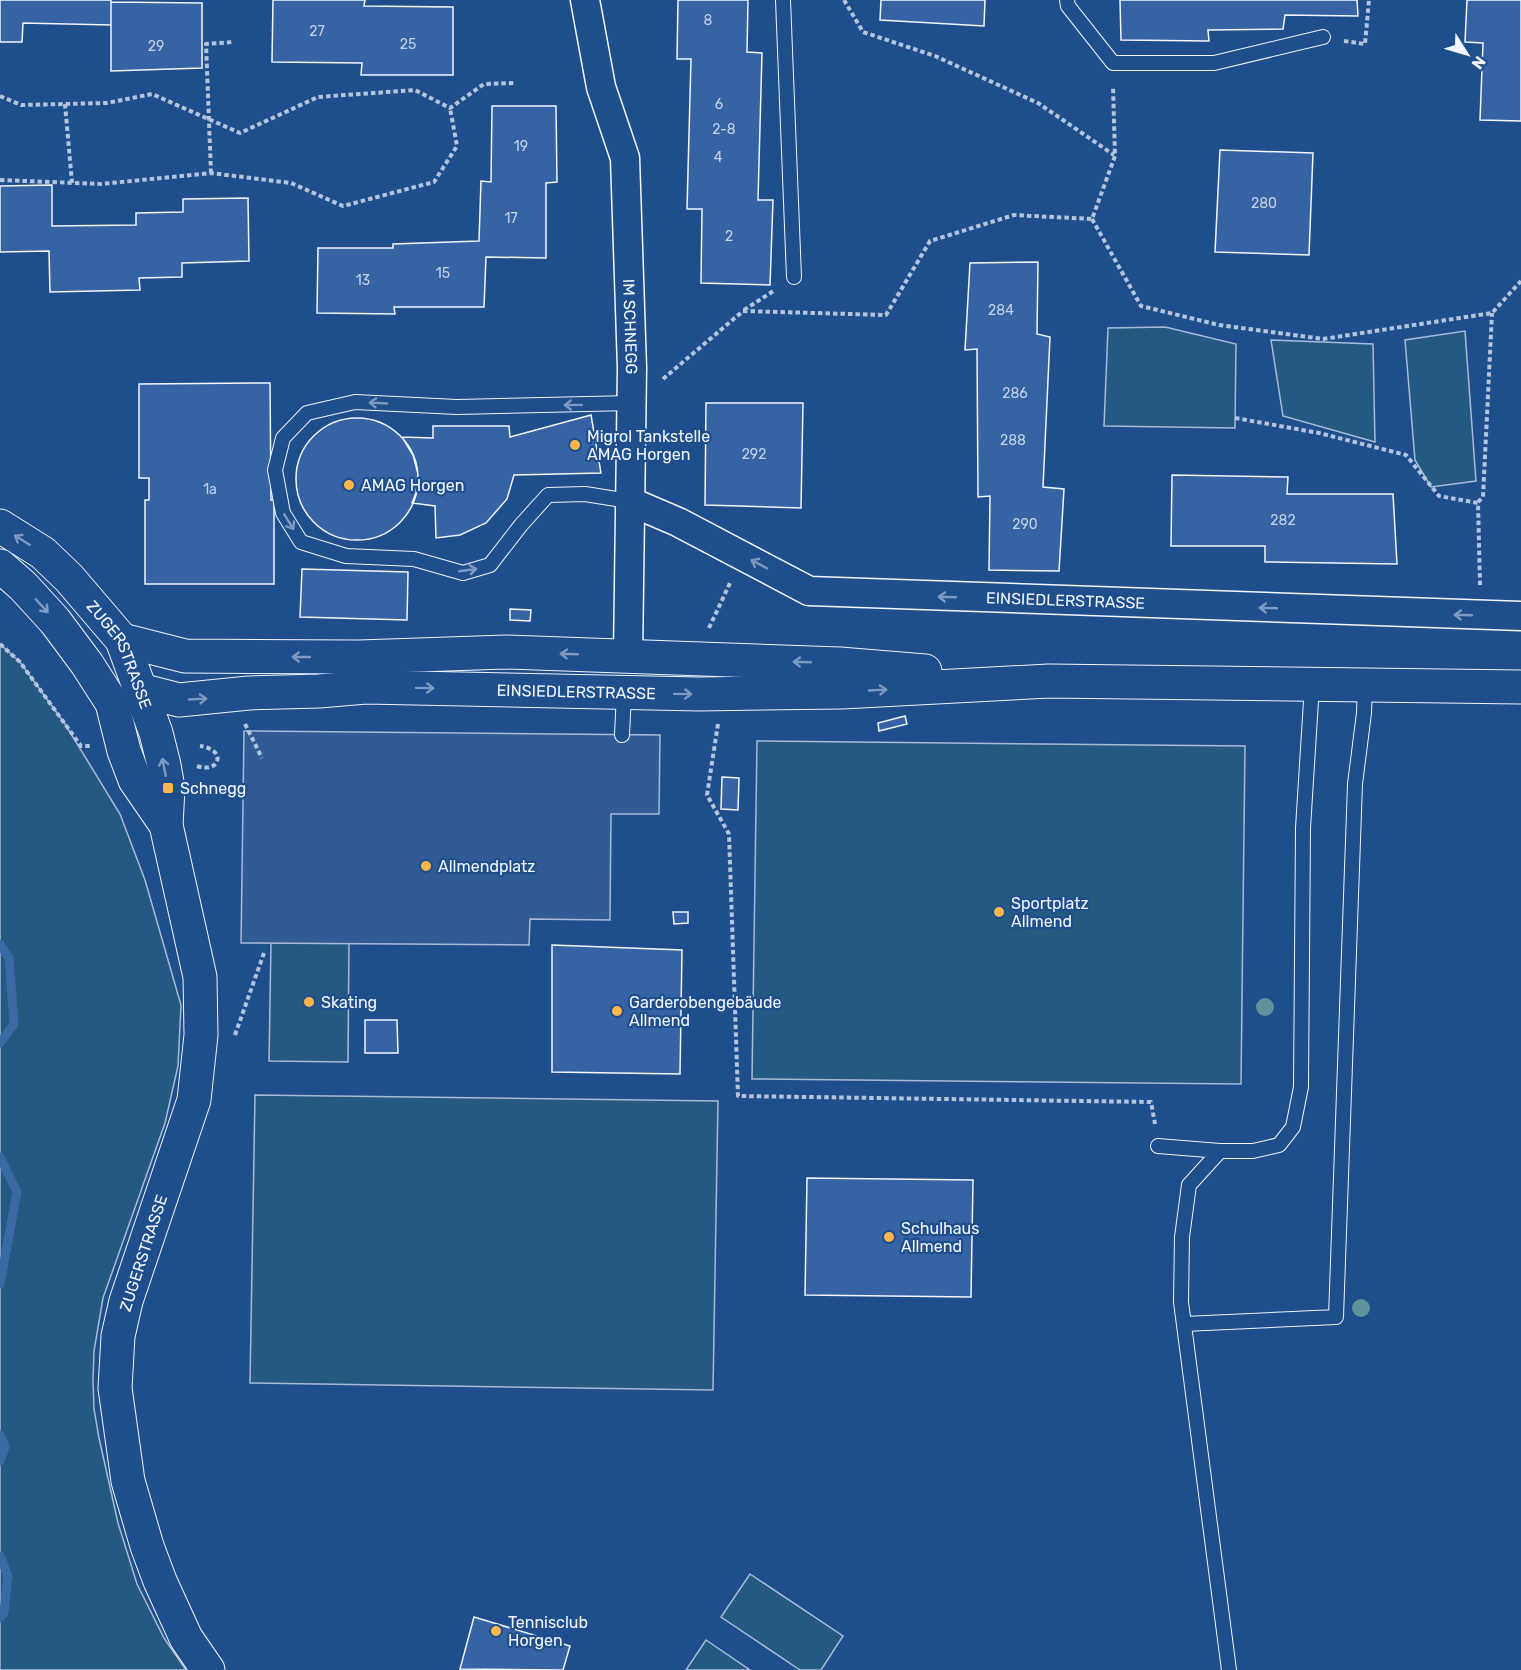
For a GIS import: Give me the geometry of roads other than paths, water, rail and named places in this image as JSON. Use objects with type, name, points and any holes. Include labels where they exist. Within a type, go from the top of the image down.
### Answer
[{"type":"main road","name":"ZUGERSTRASSE","points":[[0,526],[43,553],[69,578],[122,640],[126,696],[124,751],[135,780],[166,825],[200,977],[201,1035],[194,1100],[126,1301],[118,1336],[115,1388],[128,1481],[147,1546],[186,1638],[208,1670]]},
{"type":"main road","name":"ZUGERSTRASSE","points":[[0,566],[23,586],[55,621],[87,664],[126,696]]},
{"type":"main road","name":"EINSIEDLERSTRASSE","points":[[122,640],[185,656],[347,657],[506,652],[840,663],[1049,681]]},
{"type":"main road","points":[[126,696],[167,666],[185,656]]},
{"type":"main road","points":[[624,693],[628,657]]},
{"type":"main road","name":"EINSIEDLERSTRASSE","points":[[126,696],[178,700],[249,693],[366,687],[699,694],[842,692],[1049,681],[1521,687]]},
{"type":"street","name":"IM SCHNEGG","points":[[585,0],[600,87],[625,158],[631,301],[632,404],[628,657]]},
{"type":"street","name":"EINSIEDLERSTRASSE","points":[[629,501],[678,522],[809,591],[1521,616]]},
{"type":"lane","points":[[783,0],[794,278]]},
{"type":"lane","points":[[1067,0],[1068,6],[1113,63],[1214,63],[1323,37]]},
{"type":"lane","points":[[629,501],[585,494],[548,495],[521,525],[490,566],[463,573],[414,559],[346,556],[302,542],[283,513],[274,470],[283,438],[307,412],[354,402],[457,407],[632,404]]},
{"type":"lane","points":[[1158,1146],[1253,1151],[1279,1145],[1293,1127],[1301,1087],[1303,828],[1312,685]]},
{"type":"lane","points":[[1184,1324],[1336,1317],[1355,784],[1365,686]]},
{"type":"lane","points":[[622,735],[624,693]]},
{"type":"lane","points":[[1220,1151],[1190,1185],[1182,1237],[1181,1302],[1229,1670]]},
{"type":"waterway","points":[[0,944],[9,958],[14,1024],[0,1043]]},
{"type":"waterway","points":[[0,1157],[17,1192],[0,1284]]},
{"type":"waterway","points":[[0,1435],[5,1447],[0,1461]]},
{"type":"waterway","points":[[0,1556],[8,1576],[4,1612],[0,1618]]},
{"type":"place","name":"Migrol Tankstelle AMAG Horgen","points":[[575,445]]},
{"type":"place","name":"AMAG Horgen","points":[[349,485]]},
{"type":"place","name":"Schnegg","points":[[168,788]]},
{"type":"place","name":"Allmendplatz","points":[[426,866]]},
{"type":"place","name":"Sportplatz Allmend","points":[[999,912]]},
{"type":"place","name":"Skating","points":[[309,1002]]},
{"type":"place","name":"Garderobengebäude Allmend","points":[[617,1011]]},
{"type":"place","name":"Schulhaus Allmend","points":[[889,1237]]},
{"type":"place","name":"Tennisclub Horgen","points":[[496,1631]]}]
